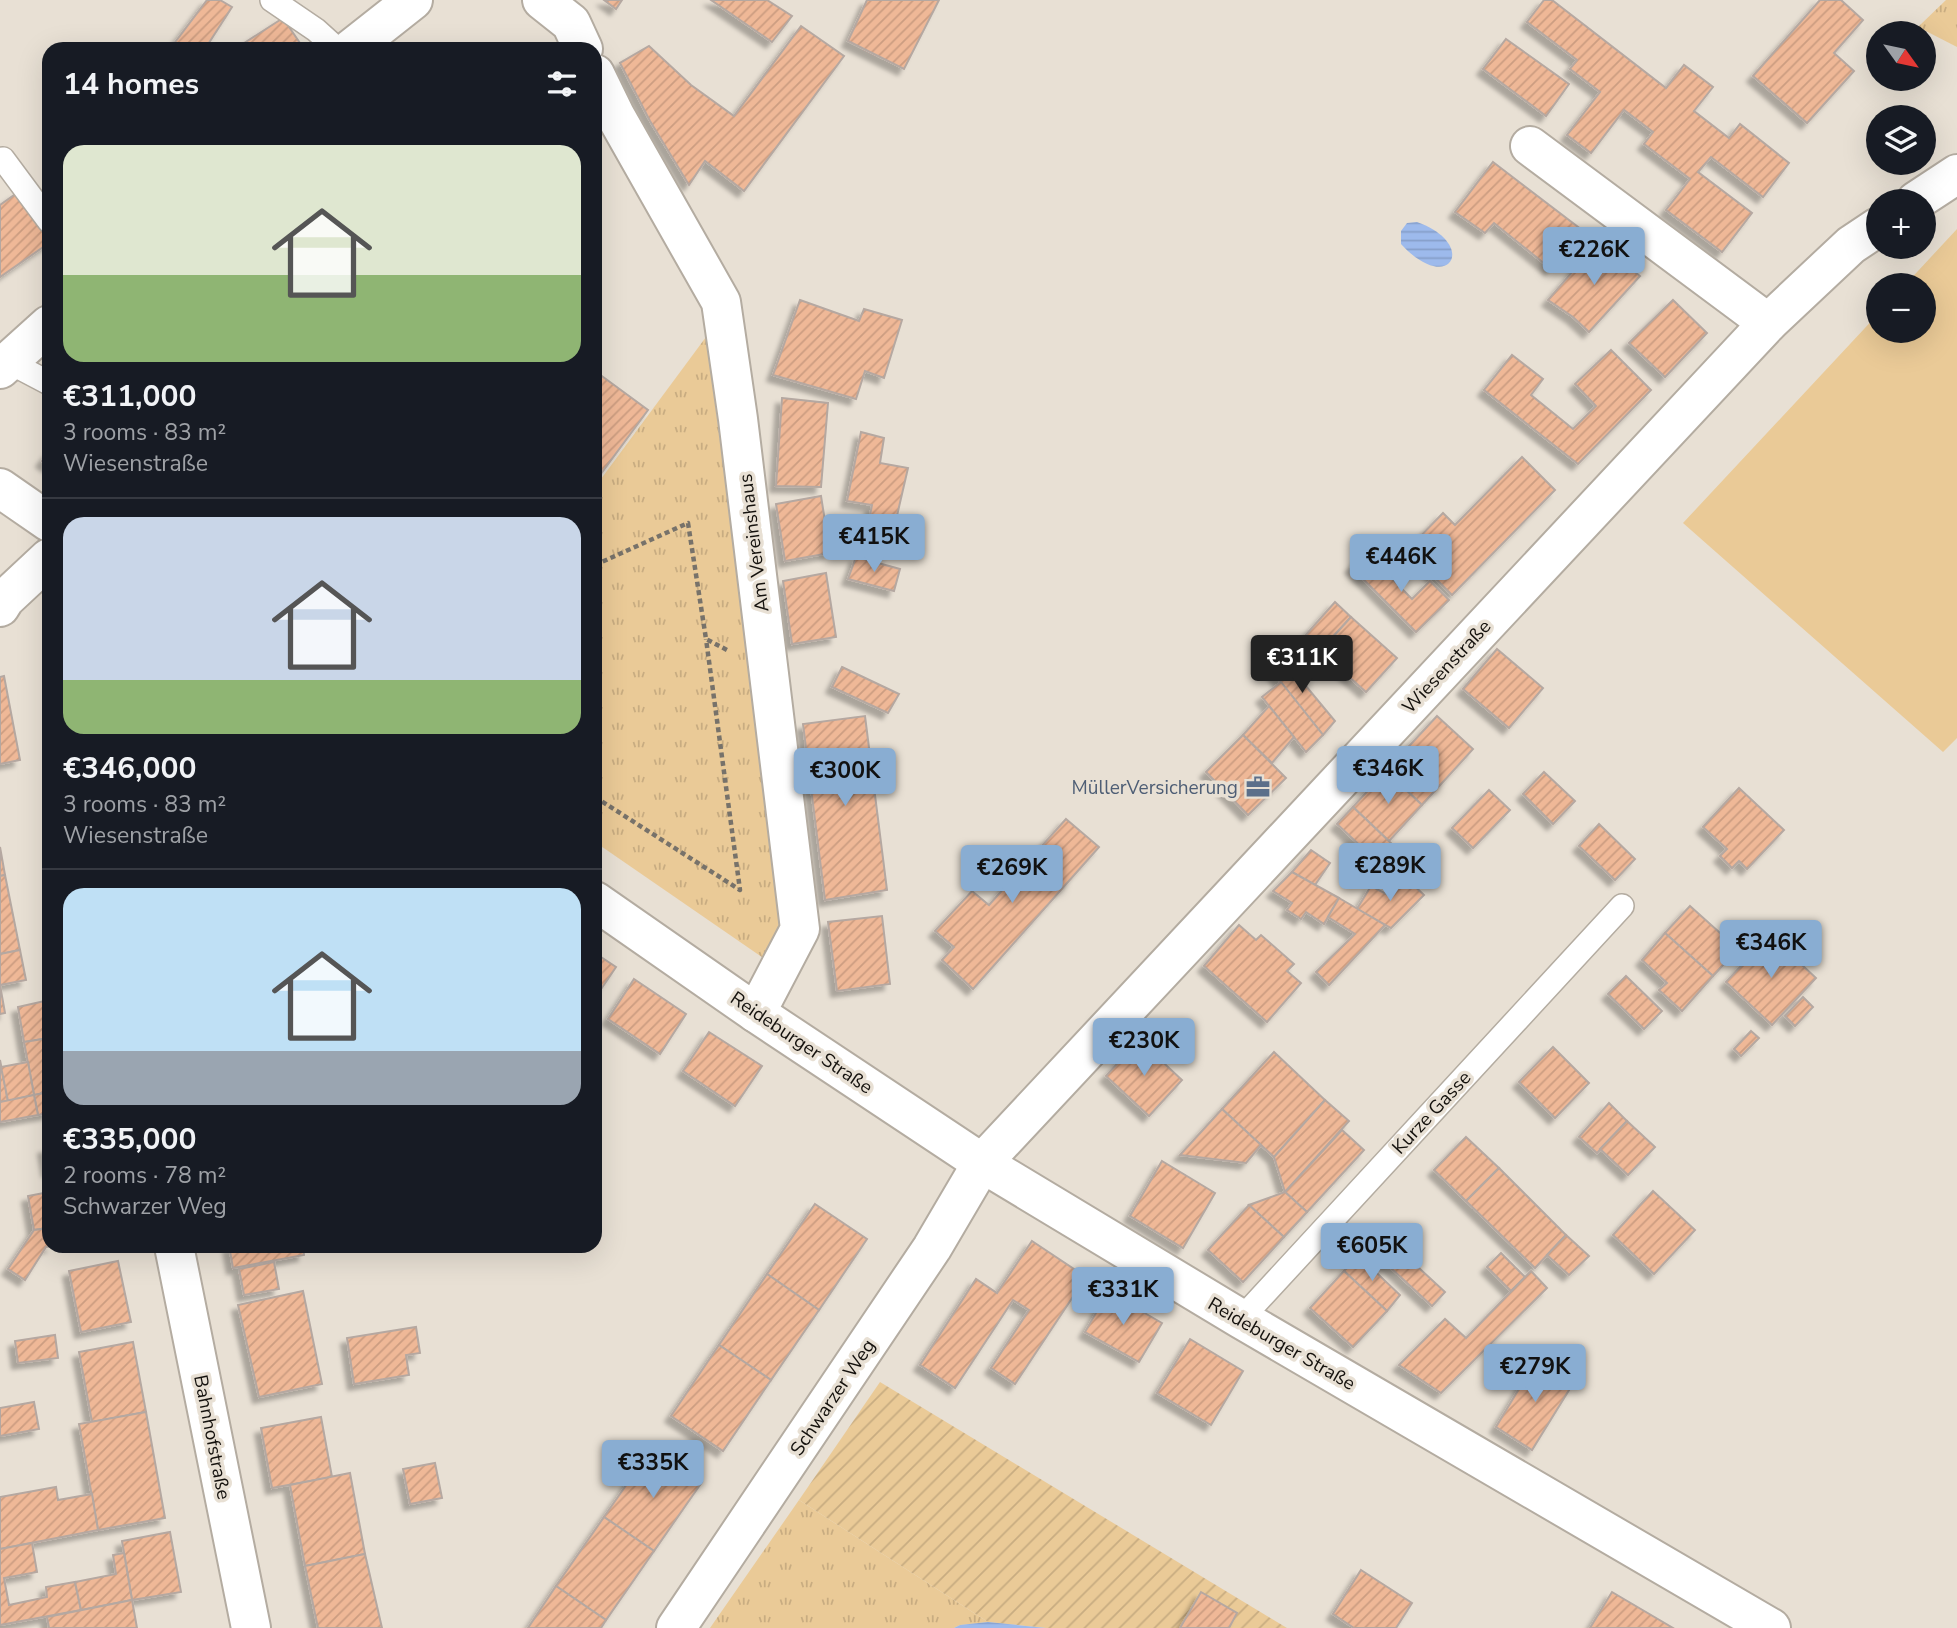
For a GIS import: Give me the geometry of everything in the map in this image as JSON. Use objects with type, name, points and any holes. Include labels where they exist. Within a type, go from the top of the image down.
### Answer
[{"type":"street","points":[[360,42],[413,0]]},
{"type":"street","points":[[542,0],[571,23],[580,42]]},
{"type":"street","name":"Am Vereinshaus","points":[[605,123],[721,302],[738,419],[800,929],[756,1013]]},
{"type":"street","points":[[1530,146],[1768,323]]},
{"type":"street","points":[[1934,189],[1957,174]]},
{"type":"street","name":"Wiesenstraße","points":[[982,1163],[1768,323],[1851,245],[1866,236]]},
{"type":"street","points":[[4,365],[42,331]]},
{"type":"street","points":[[0,488],[42,517]]},
{"type":"street","points":[[0,607],[42,565]]},
{"type":"street","name":"Reideburger Straße","points":[[602,906],[756,1013],[982,1163],[1241,1319],[1771,1628]]},
{"type":"street","name":"Schwarzer Weg","points":[[676,1628],[932,1248],[982,1163]]},
{"type":"street","name":"Bahnhofstraße","points":[[175,1253],[251,1628]]},
{"type":"lane","points":[[272,0],[329,42]]},
{"type":"lane","points":[[3,159],[42,212]]},
{"type":"lane","points":[[4,365],[42,380]]},
{"type":"lane","name":"Kurze Gasse","points":[[1241,1319],[1622,906]]},
{"type":"path","points":[[602,562],[688,523],[740,890],[602,801]]},
{"type":"path","points":[[706,639],[769,671]]},
{"type":"green space","points":[[1946,0],[1957,0],[1957,47],[1936,36],[1936,21],[1924,21]]},
{"type":"green space","points":[[1957,229],[1957,738],[1943,752],[1683,523],[1866,327],[1866,343],[1936,343],[1936,273],[1916,273],[1929,259],[1936,259],[1936,252]]},
{"type":"green space","points":[[706,337],[785,918],[766,960],[602,847],[602,478]]},
{"type":"green space","points":[[880,1382],[1287,1628],[1046,1628],[988,1622],[799,1500]]},
{"type":"green space","points":[[799,1500],[988,1622],[954,1628],[710,1628]]},
{"type":"water","points":[[1417,222],[1436,231],[1448,242],[1452,253],[1451,261],[1444,266],[1433,266],[1418,259],[1401,244],[1401,231],[1407,223]]},
{"type":"water","points":[[988,1622],[1046,1628],[954,1628]]},
{"type":"building","points":[[207,0],[220,0],[232,7],[210,42],[175,42]]},
{"type":"building","points":[[604,0],[622,0],[616,9]]},
{"type":"building","points":[[711,0],[767,0],[792,16],[772,42]]},
{"type":"building","points":[[867,0],[939,0],[904,69],[848,41]]},
{"type":"building","points":[[1544,0],[1552,0],[1666,88],[1684,65],[1713,87],[1694,111],[1729,138],[1740,124],[1789,163],[1763,197],[1711,157],[1698,172],[1752,213],[1722,252],[1666,210],[1690,179],[1644,144],[1653,132],[1624,110],[1591,153],[1567,135],[1600,92],[1570,69],[1577,60],[1527,22]]},
{"type":"building","points":[[1820,0],[1841,0],[1863,20],[1834,53],[1854,71],[1807,123],[1753,76]]},
{"type":"building","points":[[283,18],[299,42],[246,42]]},
{"type":"building","points":[[801,26],[844,56],[744,191],[705,161],[689,185],[650,121],[620,63],[649,46],[691,85],[734,116]]},
{"type":"building","points":[[1506,39],[1569,84],[1546,116],[1483,69]]},
{"type":"building","points":[[1493,162],[1582,230],[1551,269],[1494,223],[1485,233],[1455,212]]},
{"type":"building","points":[[17,193],[42,227],[42,248],[0,277],[0,205]]},
{"type":"building","points":[[1598,242],[1640,276],[1589,332],[1548,300]]},
{"type":"building","points":[[800,300],[859,321],[864,309],[902,320],[884,378],[865,371],[856,399],[773,375]]},
{"type":"building","points":[[1673,300],[1707,333],[1665,377],[1629,343]]},
{"type":"building","points":[[1611,350],[1651,390],[1578,464],[1484,390],[1512,355],[1543,379],[1531,395],[1573,429],[1596,406],[1575,384]]},
{"type":"building","points":[[602,376],[648,410],[602,472]]},
{"type":"building","points":[[782,398],[828,403],[821,487],[776,486]]},
{"type":"building","points":[[861,432],[884,438],[880,463],[908,468],[896,520],[870,515],[872,505],[847,501]]},
{"type":"building","points":[[1522,457],[1555,490],[1452,595],[1407,550],[1443,513],[1455,525]]},
{"type":"building","points":[[821,496],[830,553],[785,561],[776,504]]},
{"type":"building","points":[[1366,552],[1412,599],[1430,581],[1449,600],[1416,632],[1351,567]]},
{"type":"building","points":[[856,557],[900,569],[894,591],[848,579]]},
{"type":"building","points":[[826,573],[836,637],[792,644],[783,581]]},
{"type":"building","points":[[1335,602],[1351,617],[1320,651],[1304,637]]},
{"type":"building","points":[[1351,617],[1397,658],[1366,692],[1320,651]]},
{"type":"building","points":[[1497,649],[1543,688],[1509,728],[1463,689]]},
{"type":"building","points":[[1281,656],[1335,721],[1323,735],[1268,666]]},
{"type":"building","points":[[842,667],[899,694],[888,713],[832,687]]},
{"type":"building","points":[[4,676],[20,760],[0,764],[0,677]]},
{"type":"building","points":[[1281,682],[1323,735],[1306,752],[1262,697]]},
{"type":"building","points":[[1269,706],[1294,737],[1272,763],[1243,735]]},
{"type":"building","points":[[865,716],[887,890],[825,900],[803,724]]},
{"type":"building","points":[[1437,716],[1473,749],[1422,805],[1386,771]]},
{"type":"building","points":[[1243,735],[1286,778],[1248,815],[1206,772]]},
{"type":"building","points":[[1386,771],[1422,805],[1389,841],[1353,807]]},
{"type":"building","points":[[1544,772],[1575,801],[1553,824],[1523,794]]},
{"type":"building","points":[[1739,788],[1784,830],[1747,869],[1739,861],[1732,868],[1720,856],[1727,849],[1703,827]]},
{"type":"building","points":[[1489,790],[1510,810],[1473,848],[1452,828]]},
{"type":"building","points":[[1353,807],[1414,865],[1399,882],[1337,824]]},
{"type":"building","points":[[1066,819],[1099,847],[973,989],[942,960],[954,947],[935,931],[972,891],[989,905]]},
{"type":"building","points":[[1599,824],[1635,859],[1615,880],[1579,846]]},
{"type":"building","points":[[0,847],[5,875],[0,876]]},
{"type":"building","points":[[1311,850],[1330,863],[1315,885],[1292,872]]},
{"type":"building","points":[[1292,872],[1339,898],[1324,924],[1306,912],[1301,919],[1287,910],[1292,903],[1273,891]]},
{"type":"building","points":[[5,875],[20,950],[0,954],[0,876]]},
{"type":"building","points":[[1407,879],[1424,895],[1391,928],[1357,909],[1371,886],[1390,896]]},
{"type":"building","points":[[1339,898],[1385,925],[1329,985],[1316,972],[1355,934],[1328,917]]},
{"type":"building","points":[[1690,906],[1738,949],[1713,976],[1665,933]]},
{"type":"building","points":[[882,916],[890,984],[837,991],[828,922]]},
{"type":"building","points":[[1239,925],[1256,940],[1261,935],[1294,964],[1287,971],[1301,983],[1267,1022],[1204,966]]},
{"type":"building","points":[[1665,933],[1713,976],[1682,1011],[1659,990],[1667,983],[1642,960]]},
{"type":"building","points":[[1770,935],[1816,978],[1772,1025],[1726,982]]},
{"type":"building","points":[[20,950],[26,980],[0,985],[0,954]]},
{"type":"building","points":[[602,958],[616,967],[602,988]]},
{"type":"building","points":[[1626,976],[1662,1011],[1644,1029],[1608,994]]},
{"type":"building","points":[[634,979],[686,1014],[660,1054],[608,1019]]},
{"type":"building","points":[[0,985],[5,1013],[0,1014]]},
{"type":"building","points":[[1803,997],[1813,1007],[1795,1026],[1785,1016]]},
{"type":"building","points":[[42,1002],[42,1039],[24,1042],[18,1007]]},
{"type":"building","points":[[1751,1031],[1759,1038],[1741,1056],[1734,1049]]},
{"type":"building","points":[[709,1032],[762,1066],[735,1106],[683,1071]]},
{"type":"building","points":[[42,1039],[42,1093],[34,1095],[24,1042]]},
{"type":"building","points":[[1139,1040],[1182,1080],[1149,1116],[1106,1076]]},
{"type":"building","points":[[1553,1047],[1589,1083],[1555,1118],[1519,1082]]},
{"type":"building","points":[[1274,1052],[1325,1100],[1274,1157],[1222,1109]]},
{"type":"building","points":[[0,1060],[8,1101],[0,1102]]},
{"type":"building","points":[[28,1062],[34,1095],[8,1101],[1,1067]]},
{"type":"building","points":[[42,1093],[42,1114],[38,1115],[34,1095]]},
{"type":"building","points":[[34,1095],[38,1115],[0,1122],[0,1102]]},
{"type":"building","points":[[1325,1100],[1349,1121],[1285,1192],[1274,1157]]},
{"type":"building","points":[[1609,1103],[1627,1121],[1597,1153],[1579,1137]]},
{"type":"building","points":[[1222,1109],[1261,1145],[1246,1163],[1180,1155]]},
{"type":"building","points":[[1627,1121],[1655,1147],[1628,1175],[1600,1149]]},
{"type":"building","points":[[1342,1130],[1364,1150],[1307,1212],[1285,1192]]},
{"type":"building","points":[[1466,1137],[1499,1168],[1466,1201],[1434,1170]]},
{"type":"building","points":[[1162,1161],[1215,1193],[1183,1248],[1130,1216]]},
{"type":"building","points":[[1499,1168],[1566,1235],[1535,1268],[1466,1201]]},
{"type":"building","points":[[1653,1191],[1695,1230],[1654,1274],[1613,1235]]},
{"type":"building","points":[[1285,1192],[1307,1212],[1284,1237],[1249,1205]]},
{"type":"building","points":[[42,1193],[42,1229],[34,1230],[28,1196]]},
{"type":"building","points":[[815,1204],[867,1239],[819,1310],[767,1274]]},
{"type":"building","points":[[1249,1205],[1284,1237],[1243,1282],[1208,1250]]},
{"type":"building","points":[[42,1229],[42,1253],[25,1280],[8,1269],[34,1230]]},
{"type":"building","points":[[1380,1232],[1445,1292],[1432,1306],[1367,1246]]},
{"type":"building","points":[[1566,1235],[1589,1256],[1569,1275],[1547,1255]]},
{"type":"building","points":[[1032,1241],[1086,1277],[1015,1384],[991,1368],[1029,1310],[1013,1300],[955,1388],[920,1365],[976,1279],[997,1293]]},
{"type":"building","points":[[230,1253],[304,1253],[304,1255],[233,1268]]},
{"type":"building","points":[[1501,1253],[1525,1277],[1511,1291],[1487,1267]]},
{"type":"building","points":[[1359,1256],[1400,1295],[1387,1311],[1344,1271]]},
{"type":"building","points":[[118,1261],[131,1322],[81,1332],[69,1271]]},
{"type":"building","points":[[274,1262],[279,1289],[244,1295],[239,1269]]},
{"type":"building","points":[[1344,1271],[1387,1311],[1353,1347],[1310,1308]]},
{"type":"building","points":[[1531,1271],[1547,1288],[1441,1393],[1399,1365],[1445,1319],[1466,1338]]},
{"type":"building","points":[[767,1274],[819,1310],[771,1380],[719,1345]]},
{"type":"building","points":[[303,1291],[322,1384],[259,1397],[238,1305]]},
{"type":"building","points":[[1108,1292],[1162,1323],[1139,1362],[1085,1332]]},
{"type":"building","points":[[416,1327],[420,1353],[406,1355],[409,1375],[354,1384],[347,1338]]},
{"type":"building","points":[[55,1335],[58,1358],[18,1363],[15,1341]]},
{"type":"building","points":[[1190,1339],[1243,1371],[1211,1425],[1157,1393]]},
{"type":"building","points":[[133,1342],[146,1412],[92,1422],[79,1352]]},
{"type":"building","points":[[719,1345],[771,1380],[723,1451],[671,1416]]},
{"type":"building","points":[[1537,1359],[1574,1382],[1532,1450],[1496,1427]]},
{"type":"building","points":[[34,1402],[39,1429],[0,1436],[0,1408]]},
{"type":"building","points":[[146,1412],[165,1518],[98,1530],[79,1424]]},
{"type":"building","points":[[321,1417],[332,1477],[272,1488],[261,1428]]},
{"type":"building","points":[[652,1448],[702,1482],[654,1551],[604,1517]]},
{"type":"building","points":[[435,1463],[442,1498],[410,1504],[403,1469]]},
{"type":"building","points":[[350,1473],[365,1554],[305,1566],[290,1485]]},
{"type":"building","points":[[56,1487],[58,1500],[92,1494],[98,1530],[0,1549],[0,1497]]},
{"type":"building","points":[[604,1517],[654,1551],[606,1620],[556,1586]]},
{"type":"building","points":[[170,1532],[181,1592],[132,1600],[122,1541]]},
{"type":"building","points":[[32,1543],[37,1572],[4,1578],[9,1605],[47,1597],[46,1587],[75,1582],[81,1610],[0,1625],[0,1549]]},
{"type":"building","points":[[124,1553],[132,1600],[81,1610],[75,1582],[116,1574],[113,1555]]},
{"type":"building","points":[[365,1554],[382,1628],[318,1628],[305,1566]]},
{"type":"building","points":[[1361,1570],[1412,1603],[1396,1628],[1354,1628],[1333,1614]]},
{"type":"building","points":[[556,1586],[606,1620],[601,1628],[528,1628]]},
{"type":"building","points":[[1201,1592],[1237,1613],[1229,1628],[1180,1628]]},
{"type":"building","points":[[1612,1592],[1673,1628],[1590,1628]]},
{"type":"building","points":[[132,1600],[137,1628],[49,1628],[47,1617]]},
{"type":"place","name":"MüllerVersicherung","points":[[1258,787]]}]
